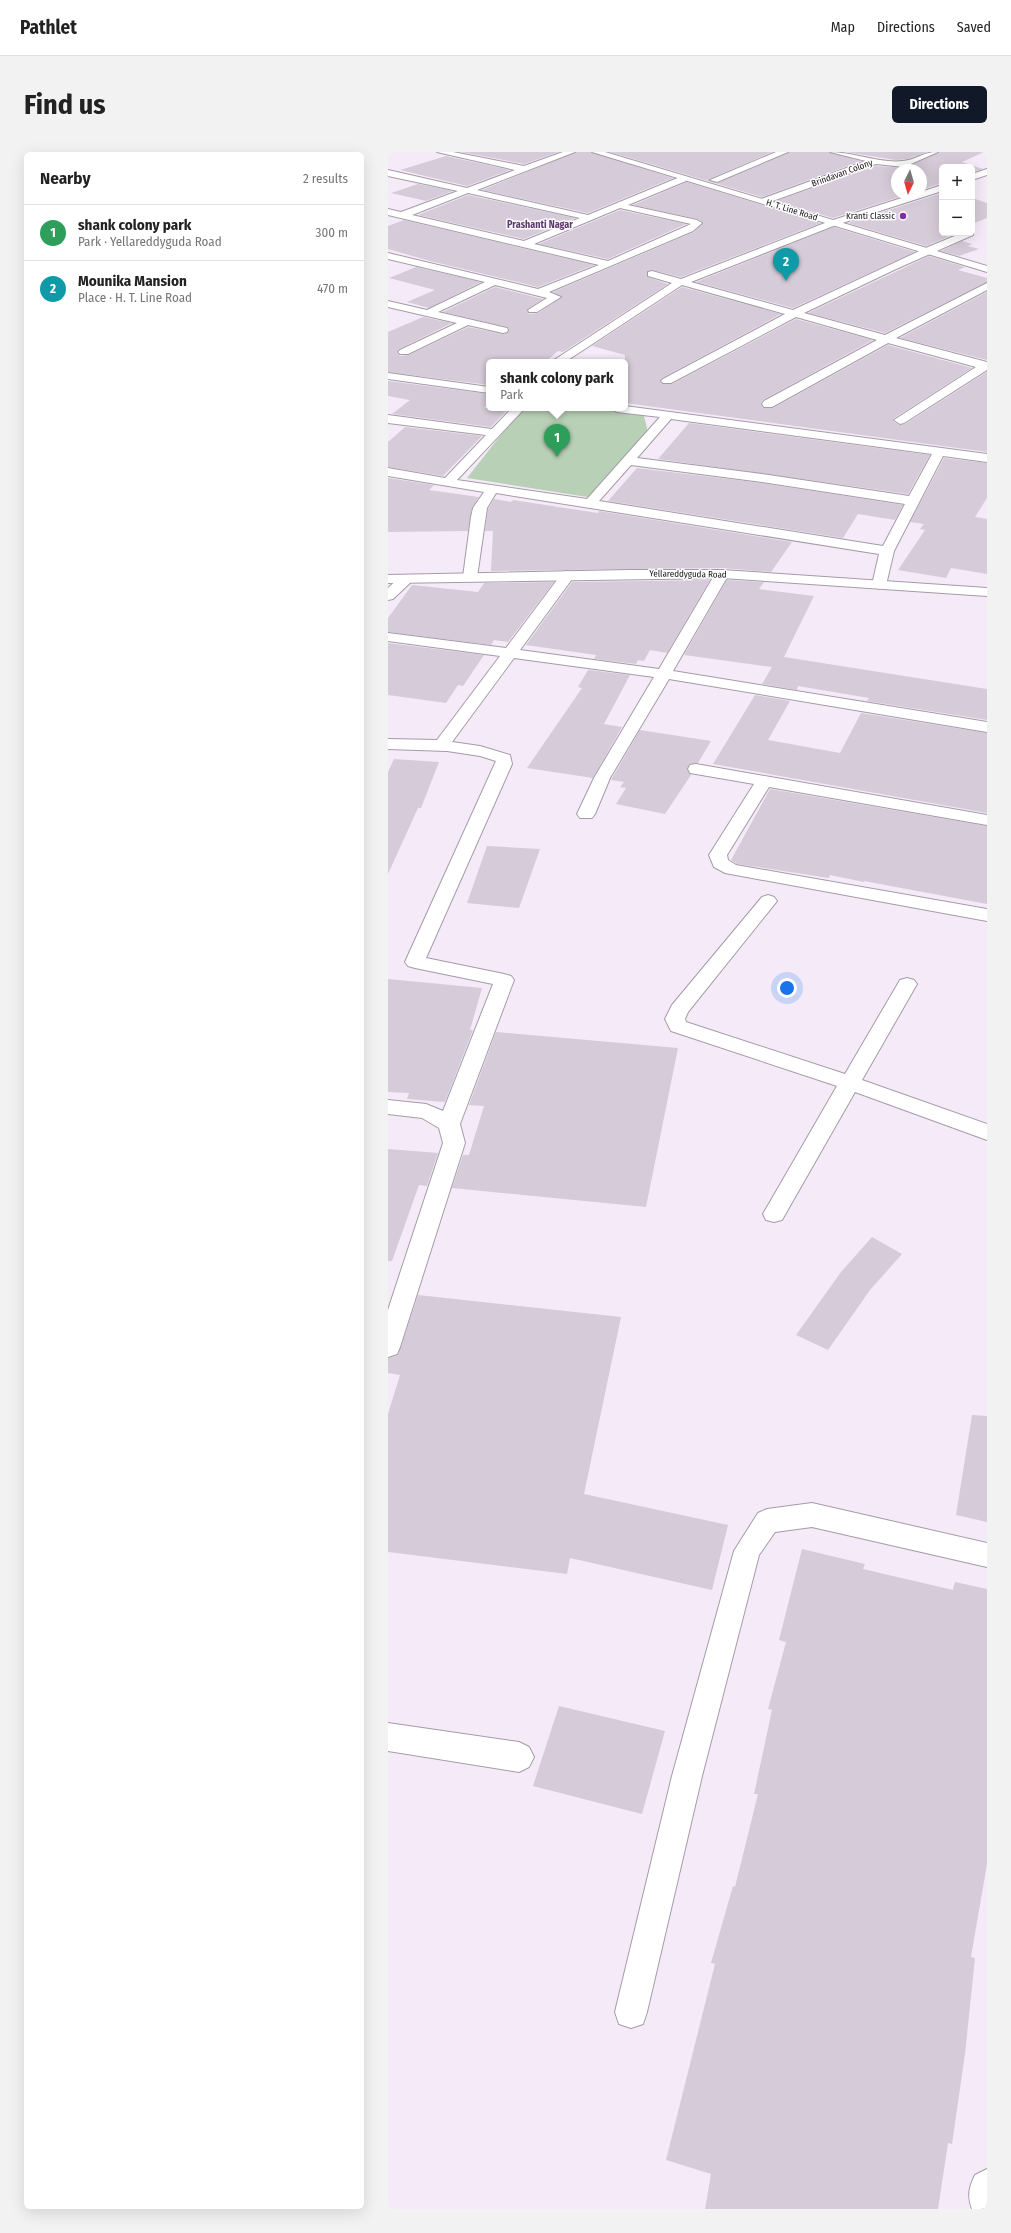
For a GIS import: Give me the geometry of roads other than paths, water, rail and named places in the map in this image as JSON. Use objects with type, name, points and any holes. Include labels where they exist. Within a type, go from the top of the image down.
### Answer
[{"type":"street","points":[[441,152],[524,169]]},
{"type":"street","points":[[388,220],[465,190],[571,152]]},
{"type":"street","name":"H. T. Line Road","points":[[596,152],[683,179],[764,201],[833,223],[987,263]]},
{"type":"street","name":"H. T. Line Road","points":[[618,152],[845,219],[987,269]]},
{"type":"street","points":[[714,180],[784,152]]},
{"type":"street","points":[[834,152],[875,160]]},
{"type":"street","name":"Brindavan Colony","points":[[764,201],[875,160],[904,164],[934,152]]},
{"type":"street","points":[[975,177],[987,172]]},
{"type":"street","points":[[388,173],[587,217]]},
{"type":"street","points":[[525,244],[587,217],[683,179]]},
{"type":"street","points":[[562,359],[683,282],[833,223],[939,189]]},
{"type":"street","points":[[539,292],[690,229],[696,226],[697,223],[617,205]]},
{"type":"street","points":[[388,212],[609,264]]},
{"type":"street","points":[[667,381],[795,313],[932,249],[963,236]]},
{"type":"street","points":[[388,256],[556,297],[533,310]]},
{"type":"street","points":[[652,274],[986,365]]},
{"type":"street","points":[[428,313],[495,281]]},
{"type":"street","points":[[768,404],[886,338],[987,286]]},
{"type":"street","points":[[388,304],[503,330]]},
{"type":"street","points":[[404,352],[467,322]]},
{"type":"street","points":[[900,420],[986,365]]},
{"type":"street","points":[[388,376],[486,390]]},
{"type":"street","points":[[628,410],[987,458]]},
{"type":"street","points":[[448,482],[516,411]]},
{"type":"street","points":[[590,503],[668,415]]},
{"type":"street","points":[[388,419],[495,433]]},
{"type":"street","points":[[879,585],[887,550],[938,452]]},
{"type":"street","points":[[628,461],[762,478],[913,501]]},
{"type":"street","points":[[388,472],[887,550]]},
{"type":"street","points":[[470,577],[480,508],[492,489]]},
{"type":"street","points":[[586,814],[602,778],[722,574]]},
{"type":"street","name":"Yellareddyguda Road","points":[[388,579],[568,575],[722,574],[987,592]]},
{"type":"street","points":[[440,746],[568,575]]},
{"type":"street","points":[[388,596],[406,579]]},
{"type":"street","points":[[388,637],[664,674],[987,727]]},
{"type":"street","points":[[388,744],[402,743],[440,746],[494,753],[504,758],[504,764],[415,962],[504,980],[449,1124],[454,1142],[393,1316],[388,1347]]},
{"type":"street","points":[[696,769],[987,820]]},
{"type":"street","points":[[764,781],[718,855],[720,864],[731,869],[987,915]]},
{"type":"street","points":[[768,901],[679,1010],[675,1019],[678,1026],[850,1083],[987,1132]]},
{"type":"street","points":[[774,1214],[907,984]]},
{"type":"street","points":[[388,1107],[426,1111],[449,1124]]},
{"type":"street","points":[[632,2012],[687,1776],[747,1551],[767,1521],[812,1515],[987,1555]]},
{"type":"street","points":[[388,1737],[519,1757]]},
{"type":"place","name":"Kranti Classic","points":[[903,216]]},
{"type":"place","name":"Mounika Mansion","points":[[786,281]]},
{"type":"place","name":"shank colony park","points":[[557,457]]},
{"type":"district","name":"Prashanti Nagar","points":[[540,225]]}]
